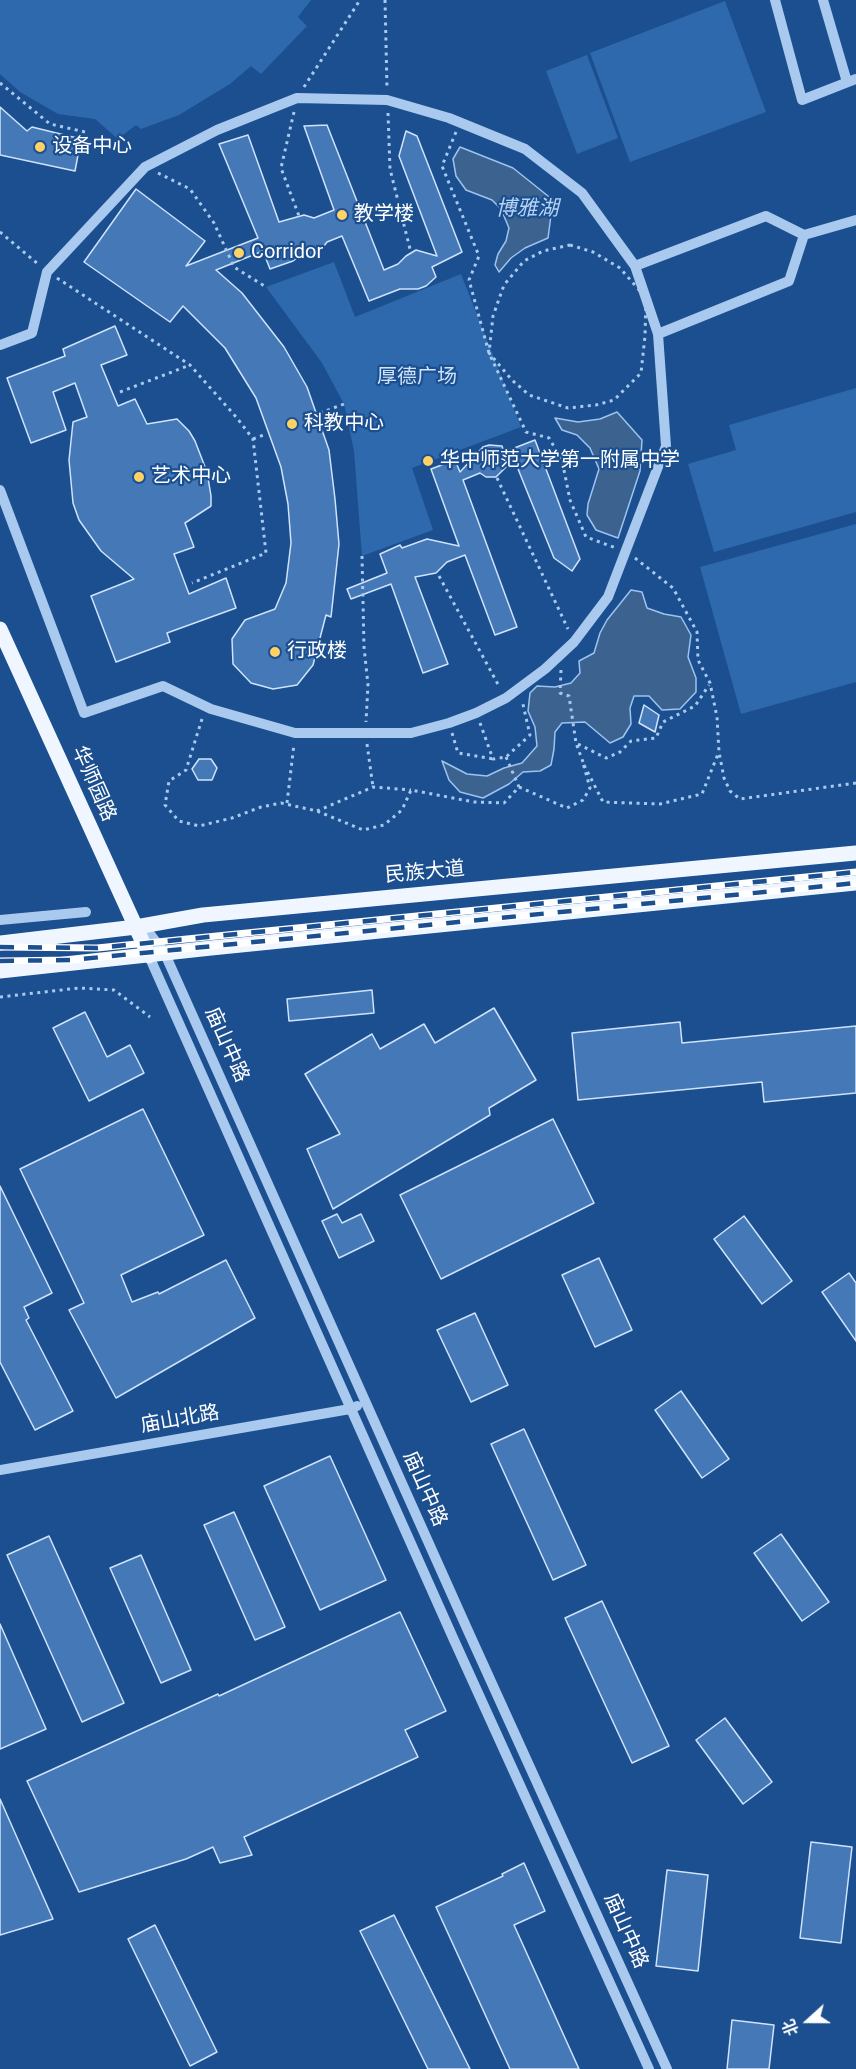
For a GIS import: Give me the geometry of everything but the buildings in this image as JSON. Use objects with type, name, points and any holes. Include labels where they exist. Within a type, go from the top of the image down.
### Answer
[{"type":"main road","name":"华师园路","points":[[0,629],[140,926],[148,956]]},
{"type":"main road","name":"民族大道","points":[[0,943],[140,926],[203,915],[856,853]]},
{"type":"main road","points":[[0,971],[856,883]]},
{"type":"street","points":[[775,0],[802,100],[851,81],[823,0]]},
{"type":"street","points":[[0,345],[32,333],[47,272],[145,167],[217,130],[297,98],[387,100],[460,122],[525,149],[582,193],[635,266],[658,334],[666,446],[608,597],[574,642],[545,669],[506,698],[449,723],[411,733],[295,733],[211,709],[163,686],[84,713],[0,490]]},
{"type":"street","points":[[635,266],[766,216],[804,235],[856,220]]},
{"type":"street","points":[[658,334],[789,282],[804,235]]},
{"type":"street","points":[[0,920],[86,912]]},
{"type":"street","name":"庙山中路","points":[[140,926],[165,954],[668,2069]]},
{"type":"street","name":"庙山中路","points":[[148,956],[649,2069]]},
{"type":"street","name":"庙山北路","points":[[0,1470],[350,1409],[366,1402]]},
{"type":"path","points":[[386,0],[390,169],[411,253]]},
{"type":"path","points":[[0,83],[50,124],[85,132]]},
{"type":"path","points":[[460,122],[442,166],[479,256],[470,280],[489,353],[526,432],[549,438],[562,460],[570,500],[586,537],[627,552],[673,588],[697,632],[698,660],[710,683],[717,717],[718,752],[724,778],[730,791],[740,799],[856,783]]},
{"type":"path","points":[[145,167],[190,189],[214,223],[234,267],[266,287]]},
{"type":"path","points":[[0,232],[47,272],[190,365],[237,418],[253,440],[266,553],[192,583]]},
{"type":"path","points":[[570,245],[593,252],[620,268],[646,298],[641,373],[614,400],[596,405],[568,408],[529,395],[512,380],[489,353],[493,316],[504,285],[524,261],[543,251],[570,245]]},
{"type":"path","points":[[120,392],[190,365]]},
{"type":"path","points":[[320,413],[344,404]]},
{"type":"path","points":[[253,440],[266,434]]},
{"type":"path","points":[[497,478],[574,642]]},
{"type":"path","points":[[362,556],[364,647],[368,685],[365,733],[373,788]]},
{"type":"path","points":[[439,576],[506,698]]},
{"type":"path","points":[[506,757],[519,787],[567,808],[583,800],[591,788],[576,743],[569,696],[560,693],[562,667]]},
{"type":"path","points":[[576,743],[606,758],[620,752],[631,741],[656,738],[663,722],[695,706],[710,683]]},
{"type":"path","points":[[449,723],[458,753],[493,759],[506,757],[530,735],[520,688]]},
{"type":"path","points":[[211,709],[201,720],[186,770],[169,781],[165,805],[179,821],[199,826],[232,818],[261,807],[287,803],[317,811],[363,830],[384,825],[402,810],[411,790]]},
{"type":"path","points":[[476,713],[493,759]]},
{"type":"path","points":[[287,803],[295,733]]},
{"type":"path","points":[[583,762],[603,802],[660,804],[702,794],[718,752]]},
{"type":"path","points":[[317,811],[373,788],[411,790],[474,802],[504,803],[519,787]]},
{"type":"path","points":[[0,997],[79,988],[114,990],[150,1017]]},
{"type":"green space","points":[[0,0],[311,0],[298,17],[307,26],[261,74],[251,66],[230,84],[179,115],[141,129],[136,125],[118,139],[95,119],[58,114],[20,92],[0,74]]},
{"type":"green space","points":[[725,1],[766,112],[630,162],[590,53]]},
{"type":"green space","points":[[587,55],[618,138],[577,154],[546,71]]},
{"type":"green space","name":"厚德广场","points":[[334,262],[355,317],[461,274],[521,427],[412,468],[433,530],[362,556],[354,451],[344,404],[322,363],[266,287]]},
{"type":"green space","points":[[856,388],[856,512],[714,552],[688,464],[736,450],[729,425]]},
{"type":"green space","points":[[856,524],[856,682],[741,714],[700,567]]},
{"type":"water","name":"博雅湖","points":[[460,147],[513,168],[553,200],[548,238],[525,248],[511,258],[499,272],[495,265],[509,228],[501,209],[492,200],[466,190],[456,176],[453,159]]},
{"type":"water","points":[[617,412],[642,440],[640,471],[618,538],[596,530],[587,515],[588,504],[599,469],[590,448],[577,435],[562,430],[555,418],[578,422],[600,419]]},
{"type":"water","points":[[631,590],[642,592],[647,608],[681,617],[691,635],[688,657],[696,678],[696,692],[680,709],[662,710],[649,696],[634,696],[630,708],[631,724],[623,737],[610,743],[585,722],[562,723],[555,732],[551,765],[540,771],[523,772],[509,784],[483,798],[460,792],[449,780],[442,761],[467,774],[487,776],[522,763],[537,746],[535,727],[528,711],[530,693],[537,686],[555,687],[571,683],[580,673],[579,661],[594,653],[607,620]]},
{"type":"railway","points":[[0,947],[97,948],[856,872]]},
{"type":"railway","points":[[0,961],[71,960],[856,883]]},
{"type":"place","name":"设备中心","points":[[40,147]]},
{"type":"place","name":"教学楼","points":[[342,215]]},
{"type":"place","name":"Corridor","points":[[239,253]]},
{"type":"place","name":"科教中心","points":[[292,424]]},
{"type":"place","name":"华中师范大学第一附属中学","points":[[428,461]]},
{"type":"place","name":"艺术中心","points":[[139,477]]},
{"type":"place","name":"行政楼","points":[[275,652]]}]
